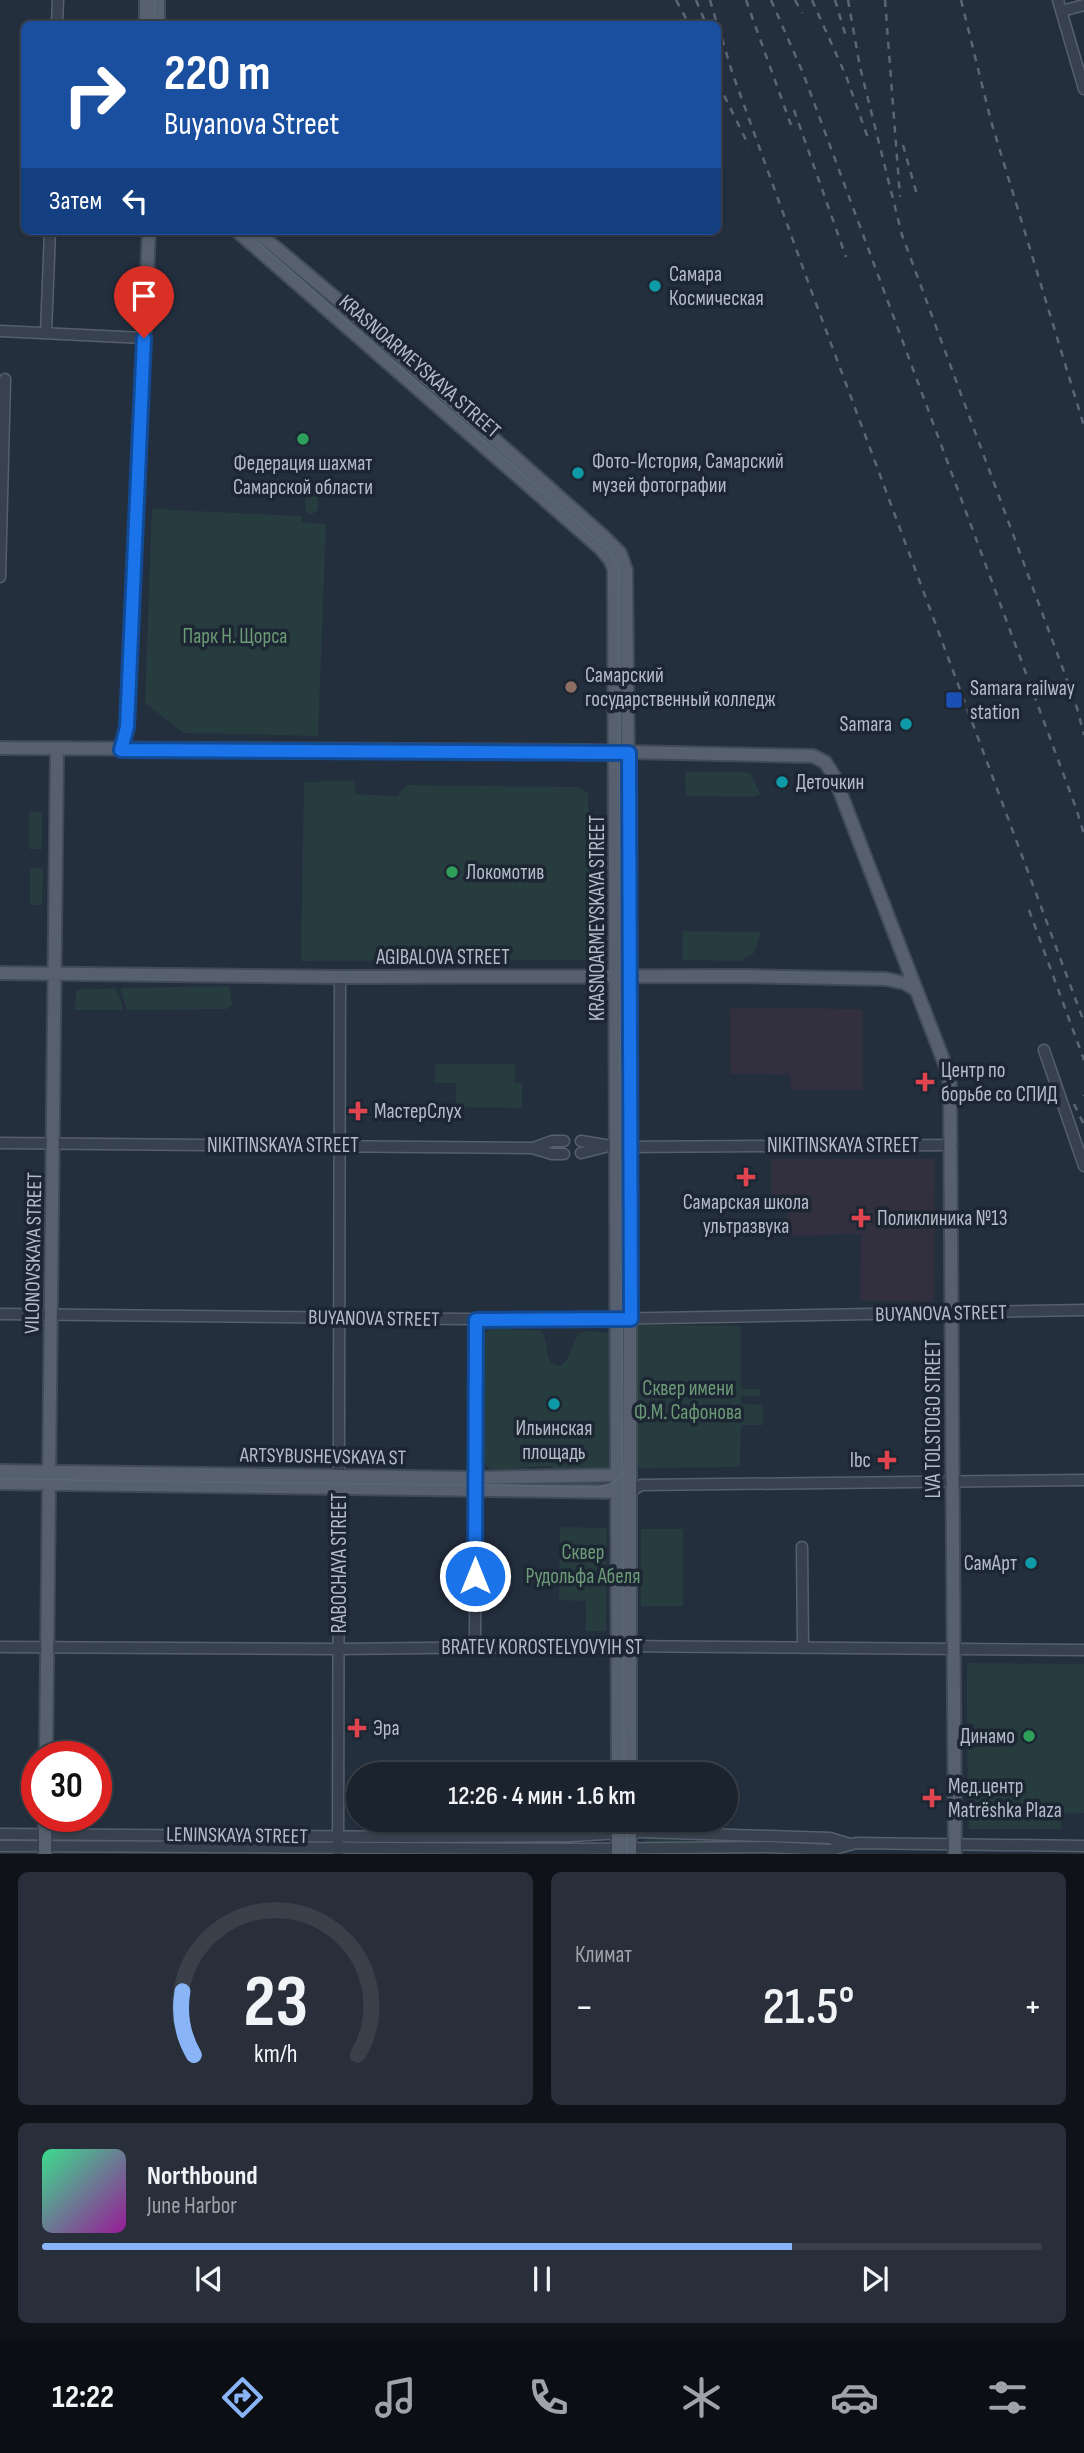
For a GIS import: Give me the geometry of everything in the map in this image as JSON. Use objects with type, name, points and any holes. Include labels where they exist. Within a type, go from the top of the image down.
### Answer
[{"type":"main road","points":[[146,0],[146,21]]},
{"type":"main road","points":[[158,0],[158,21]]},
{"type":"main road","points":[[121,750],[127,727],[149,235]]},
{"type":"main road","name":"KRASNOARMEYSKAYA STREET","points":[[242,235],[600,548],[610,560],[615,578],[630,976],[631,1146],[624,1319],[624,1475],[630,1490],[619,1762]]},
{"type":"main road","name":"KRASNOARMEYSKAYA STREET","points":[[261,235],[464,410],[620,553],[624,561],[628,581],[613,1146],[624,1319]]},
{"type":"main road","name":"LVA TOLSTOGO STREET","points":[[3,746],[121,750],[794,755],[820,758],[832,772],[948,1076],[952,1145],[955,1849]]},
{"type":"main road","name":"VILONOVSKAYA STREET","points":[[46,1741],[57,749]]},
{"type":"main road","points":[[886,979],[898,973],[904,961],[903,954]]},
{"type":"main road","name":"AGIBALOVA STREET","points":[[0,974],[340,977],[757,976],[886,979],[916,990]]},
{"type":"main road","name":"ARTSYBUSHEVSKAYA ST","points":[[0,1471],[50,1478]]},
{"type":"main road","name":"ARTSYBUSHEVSKAYA ST","points":[[476,1484],[624,1475]]},
{"type":"main road","name":"ARTSYBUSHEVSKAYA ST","points":[[0,1483],[50,1478],[476,1484],[630,1490]]},
{"type":"main road","name":"KRASNOARMEYSKAYA STREET","points":[[624,1646],[629,1762]]},
{"type":"main road","points":[[624,1832],[624,1851]]},
{"type":"street","points":[[57,21],[58,0]]},
{"type":"street","points":[[1059,0],[1082,74],[1084,89]]},
{"type":"street","points":[[1062,11],[1084,5]]},
{"type":"street","points":[[46,333],[50,235]]},
{"type":"street","points":[[0,331],[144,338]]},
{"type":"street","points":[[0,577],[5,379]]},
{"type":"street","name":"RABOCHAYA STREET","points":[[338,1846],[340,977]]},
{"type":"street","points":[[1044,1050],[1084,1166]]},
{"type":"street","name":"NIKITINSKAYA STREET","points":[[0,1143],[532,1149],[552,1141],[564,1141]]},
{"type":"street","points":[[581,1141],[613,1146]]},
{"type":"street","name":"NIKITINSKAYA STREET","points":[[613,1146],[952,1145]]},
{"type":"street","points":[[581,1153],[613,1146]]},
{"type":"street","points":[[532,1149],[564,1154]]},
{"type":"street","name":"BUYANOVA STREET","points":[[0,1314],[476,1320],[1084,1310]]},
{"type":"street","points":[[475,1647],[476,1320]]},
{"type":"street","name":"ARTSYBUSHEVSKAYA ST","points":[[630,1490],[1084,1479]]},
{"type":"street","points":[[802,1547],[803,1648]]},
{"type":"street","name":"BRATEV KOROSTELYOVYIH ST","points":[[0,1647],[338,1649],[624,1646],[1084,1650]]},
{"type":"street","name":"LENINSKAYA STREET","points":[[338,1846],[558,1836],[587,1832]]},
{"type":"street","name":"LENINSKAYA STREET","points":[[720,1832],[830,1838],[850,1844],[955,1849],[1084,1846]]},
{"type":"street","name":"LENINSKAYA STREET","points":[[0,1834],[45,1845]]},
{"type":"street","name":"LENINSKAYA STREET","points":[[0,1846],[338,1846],[624,1851],[831,1850],[850,1844]]},
{"type":"shaded area","points":[[730,1008],[863,1009],[863,1090],[791,1090],[790,1075],[731,1074]]},
{"type":"shaded area","name":"Поликлиника №13","points":[[771,1159],[935,1159],[934,1301],[860,1301],[861,1234],[788,1236],[787,1203],[771,1203]]},
{"type":"green space","points":[[313,483],[319,488],[318,510],[311,515],[305,510],[306,487]]},
{"type":"green space","name":"Парк Н. Щорса","points":[[152,509],[301,516],[302,522],[326,524],[318,736],[184,733],[145,703]]},
{"type":"green space","points":[[685,772],[747,772],[751,774],[760,794],[753,797],[686,796]]},
{"type":"green space","name":"Локомотив","points":[[355,781],[355,794],[397,796],[407,785],[578,787],[589,794],[589,810],[601,849],[602,865],[587,909],[599,944],[600,956],[594,960],[301,961],[304,782]]},
{"type":"green space","points":[[29,812],[42,812],[42,849],[29,849]]},
{"type":"green space","points":[[30,868],[43,868],[42,905],[30,905]]},
{"type":"green space","points":[[683,931],[761,932],[754,953],[740,961],[682,960]]},
{"type":"green space","points":[[229,986],[232,1004],[227,1009],[127,1010],[120,988]]},
{"type":"green space","points":[[116,988],[124,1010],[74,1010],[77,990]]},
{"type":"green space","points":[[435,1064],[515,1064],[515,1083],[522,1083],[522,1108],[456,1107],[456,1083],[435,1083]]},
{"type":"green space","name":"Cквер имени Ф.М. Сафонова","points":[[634,1325],[741,1326],[741,1389],[759,1389],[760,1396],[741,1396],[741,1404],[763,1405],[763,1425],[741,1425],[740,1467],[637,1468]]},
{"type":"green space","name":"Ильинская площадь","points":[[491,1328],[541,1331],[549,1360],[557,1365],[565,1362],[581,1333],[611,1334],[612,1465],[602,1473],[552,1473],[551,1466],[527,1467],[526,1474],[493,1474],[483,1461],[480,1339]]},
{"type":"green space","name":"Сквер Рудольфа Абеля","points":[[560,1527],[607,1528],[606,1631],[586,1631],[586,1601],[559,1600]]},
{"type":"green space","points":[[641,1529],[683,1529],[683,1606],[641,1606]]},
{"type":"green space","name":"Динамо","points":[[967,1663],[1084,1664],[1084,1813],[1061,1814],[1061,1829],[969,1829],[967,1749],[975,1748],[974,1723],[967,1723]]},
{"type":"green space","points":[[648,1837],[747,1837],[750,1842],[648,1844],[645,1840]]},
{"type":"tram line","points":[[154,21],[155,0]]},
{"type":"tram line","points":[[250,235],[608,549],[619,569],[624,1762]]},
{"type":"tram line","points":[[0,1479],[598,1487],[612,1484],[624,1471]]},
{"type":"tram line","points":[[627,1832],[627,1854]]},
{"type":"railway","points":[[676,0],[687,21]]},
{"type":"railway","points":[[696,0],[705,21]]},
{"type":"railway","points":[[710,0],[716,21]]},
{"type":"railway","points":[[746,0],[791,125]]},
{"type":"railway","points":[[771,0],[803,73],[1084,834]]},
{"type":"railway","points":[[795,0],[802,13]]},
{"type":"railway","points":[[812,0],[846,76],[869,141]]},
{"type":"railway","points":[[835,0],[847,40]]},
{"type":"railway","points":[[848,0],[860,67],[902,235],[1063,669],[1084,735]]},
{"type":"railway","points":[[885,0],[900,197]]},
{"type":"railway","points":[[961,0],[991,121],[1084,426]]},
{"type":"railway","points":[[721,35],[811,290],[1084,1022]]},
{"type":"railway","points":[[721,89],[749,146]]},
{"type":"railway","points":[[794,110],[846,257]]},
{"type":"railway","points":[[903,145],[917,195]]},
{"type":"railway","points":[[1029,910],[1084,1060]]},
{"type":"railway","points":[[1074,1104],[1084,1125]]},
{"type":"place","name":"Самара Космическая","points":[[655,286]]},
{"type":"place","name":"Федерация шахмат Самарской области","points":[[303,439]]},
{"type":"place","name":"Фото-История, Самарский музей фотографии","points":[[578,473]]},
{"type":"place","name":"Самарский государственный колледж","points":[[571,687]]},
{"type":"place","name":"Samara railway station","points":[[954,700]]},
{"type":"place","name":"Samara","points":[[906,724]]},
{"type":"place","name":"Деточкин","points":[[782,782]]},
{"type":"place","name":"Локомотив","points":[[452,872]]},
{"type":"place","name":"Центр по борьбе со СПИД","points":[[925,1082]]},
{"type":"place","name":"МастерСлух","points":[[358,1111]]},
{"type":"place","name":"Самарская школа ультразвука","points":[[746,1177]]},
{"type":"place","name":"Поликлиника №13","points":[[861,1218]]},
{"type":"place","name":"Ильинская площадь","points":[[554,1404]]},
{"type":"place","name":"Ibc","points":[[887,1460]]},
{"type":"place","name":"СамАрт","points":[[1031,1563]]},
{"type":"place","name":"Эра","points":[[357,1728]]},
{"type":"place","name":"Динамо","points":[[1029,1736]]},
{"type":"place","name":"Мед.центр Matrёshka Plaza","points":[[932,1798]]},
{"type":"route","points":[[144,338],[127,727],[121,750],[629,753],[631,1319],[476,1320],[475,1576]]}]
